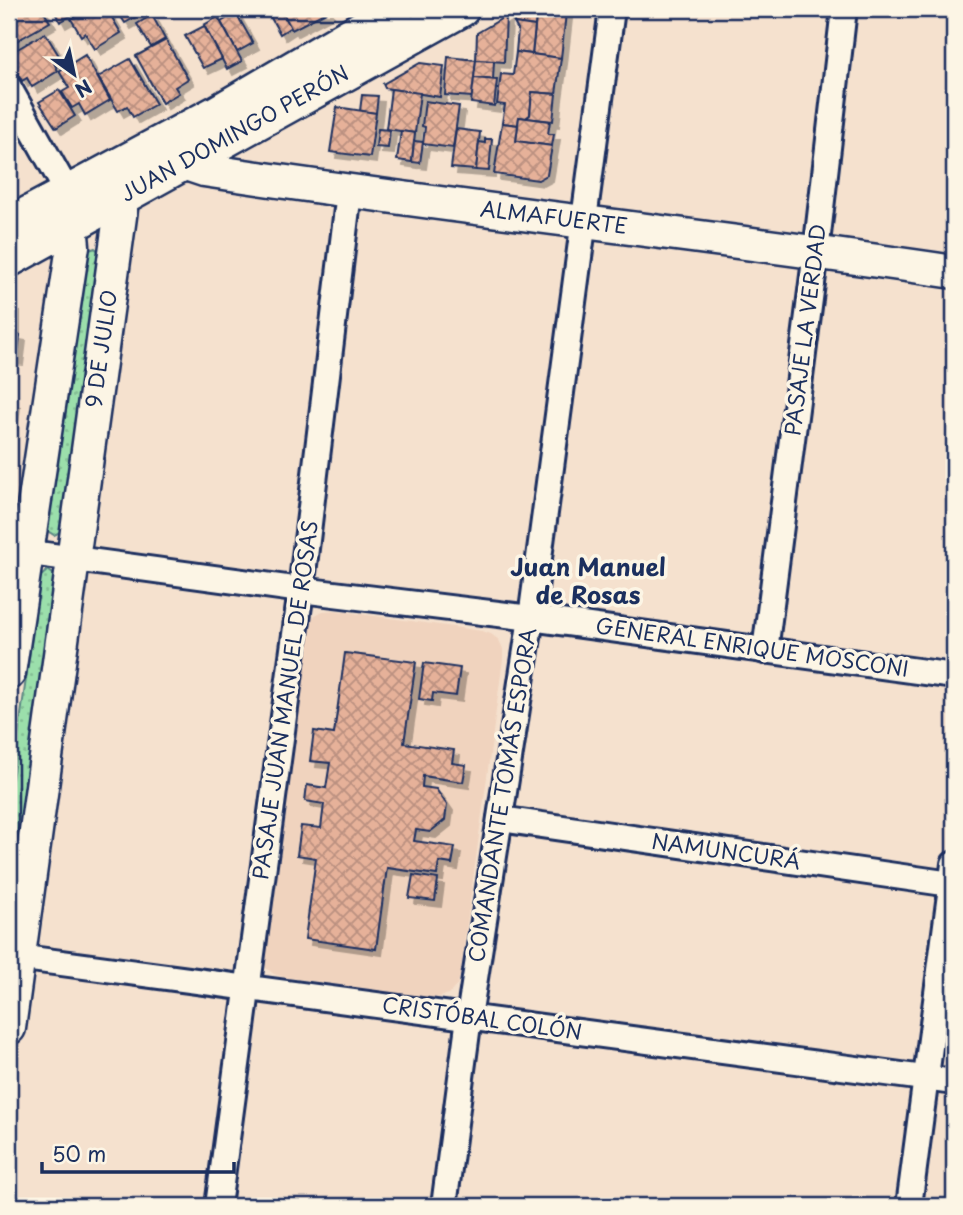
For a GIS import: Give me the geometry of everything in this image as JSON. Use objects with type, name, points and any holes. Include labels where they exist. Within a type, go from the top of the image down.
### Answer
[{"type":"main road","name":"JUAN DOMINGO PERÓN","points":[[9,225],[116,200],[176,151],[396,9]]},
{"type":"main road","name":"JUAN DOMINGO PERÓN","points":[[9,259],[70,209],[176,151],[450,11]]},
{"type":"street","name":"COMANDANTE TOMÁS ESPORA","points":[[444,1206],[469,1017],[531,618],[611,9]]},
{"type":"street","name":"PASAJE LA VERDAD","points":[[765,651],[844,9]]},
{"type":"street","points":[[9,88],[70,209]]},
{"type":"street","name":"ALMAFUERTE","points":[[176,151],[204,170],[349,192],[954,272]]},
{"type":"street","name":"PASAJE JUAN MANUEL DE ROSAS","points":[[218,1206],[302,590],[349,192]]},
{"type":"street","name":"9 DE JULIO","points":[[9,1028],[13,957],[119,225],[121,209],[116,200]]},
{"type":"street","name":"9 DE JULIO","points":[[9,673],[17,551],[73,246],[70,209]]},
{"type":"street","name":"GENERAL ENRIQUE MOSCONI","points":[[17,551],[954,676]]},
{"type":"street","name":"NAMUNCURÁ","points":[[500,819],[953,874]]},
{"type":"street","points":[[909,1206],[953,874]]},
{"type":"street","name":"CRISTÓBAL COLÓN","points":[[13,957],[954,1082]]},
{"type":"shaded area","points":[[333,610],[482,631],[499,640],[503,649],[460,976],[450,993],[441,997],[431,998],[283,977],[266,968],[262,959],[308,623],[315,615]]},
{"type":"green space","points":[[95,248],[104,256],[62,531],[54,535],[46,530],[84,252]]},
{"type":"green space","points":[[48,570],[58,578],[9,919],[9,802],[40,577]]},
{"type":"building","points":[[42,9],[50,22],[13,43],[9,36],[9,11]]},
{"type":"building","points":[[53,9],[83,9],[60,22]]},
{"type":"building","points":[[89,9],[107,9],[121,33],[95,49],[85,33],[81,36],[71,19]]},
{"type":"building","points":[[116,9],[145,9],[146,11],[125,23]]},
{"type":"building","points":[[266,9],[281,9],[291,27],[280,34]]},
{"type":"building","points":[[281,9],[326,9],[328,11],[292,30]]},
{"type":"building","points":[[515,9],[537,9],[535,26],[514,23]]},
{"type":"building","points":[[537,9],[567,9],[566,13]]},
{"type":"building","points":[[537,9],[566,13],[561,58],[532,54]]},
{"type":"building","points":[[236,13],[253,43],[237,52],[221,22]]},
{"type":"building","points":[[152,15],[165,39],[151,47],[137,24]]},
{"type":"building","points":[[506,16],[504,62],[476,60],[477,33]]},
{"type":"building","points":[[218,17],[242,61],[227,69],[204,25]]},
{"type":"building","points":[[514,23],[535,26],[532,54],[516,52],[518,30]]},
{"type":"building","points":[[204,26],[222,59],[203,68],[185,36]]},
{"type":"building","points":[[45,33],[61,59],[54,63],[58,71],[32,87],[27,78],[22,81],[13,64],[10,65],[9,54]]},
{"type":"building","points":[[166,40],[188,79],[175,87],[179,93],[162,103],[136,56]]},
{"type":"building","points":[[516,52],[561,58],[556,94],[532,92],[530,115],[526,118],[519,117],[518,125],[502,123],[505,105],[497,104],[501,74],[513,75]]},
{"type":"building","points":[[85,55],[110,100],[85,115],[79,104],[72,108],[62,92],[69,88],[59,71]]},
{"type":"building","points":[[448,57],[476,60],[472,97],[445,95]]},
{"type":"building","points":[[130,59],[156,104],[133,117],[127,106],[118,111],[98,77]]},
{"type":"building","points":[[476,60],[494,61],[493,80],[474,78]]},
{"type":"building","points":[[420,63],[444,66],[440,97],[385,88],[383,84]]},
{"type":"building","points":[[474,78],[497,80],[494,106],[471,103]]},
{"type":"building","points":[[391,89],[420,93],[415,133],[386,129]]},
{"type":"building","points":[[59,90],[75,116],[56,128],[39,102]]},
{"type":"building","points":[[532,92],[556,94],[553,121],[526,118],[530,115]]},
{"type":"building","points":[[362,95],[378,96],[376,113],[360,111]]},
{"type":"building","points":[[425,101],[459,106],[453,148],[423,144]]},
{"type":"building","points":[[337,107],[376,113],[370,157],[330,152]]},
{"type":"building","points":[[519,117],[550,121],[548,134],[554,134],[552,146],[516,141]]},
{"type":"building","points":[[502,123],[518,125],[516,141],[552,146],[547,175],[538,180],[494,174]]},
{"type":"building","points":[[378,129],[390,130],[388,148],[376,147]]},
{"type":"building","points":[[456,129],[480,132],[476,170],[451,168]]},
{"type":"building","points":[[401,131],[415,133],[412,162],[397,160]]},
{"type":"building","points":[[485,139],[492,139],[489,171],[476,170],[479,142],[485,143]]},
{"type":"building","points":[[414,141],[423,142],[420,163],[412,162]]},
{"type":"building","points":[[14,306],[14,330],[9,330],[9,307]]},
{"type":"building","points":[[9,333],[20,335],[17,359],[9,358]]},
{"type":"building","points":[[9,401],[14,401],[11,424],[9,424]]},
{"type":"building","points":[[345,653],[416,662],[404,743],[454,750],[452,763],[466,765],[463,782],[423,776],[422,787],[436,789],[447,805],[445,820],[430,832],[416,830],[414,841],[455,847],[452,864],[439,862],[437,875],[387,868],[376,949],[305,939],[316,858],[297,855],[301,826],[321,828],[324,804],[305,801],[307,785],[326,788],[330,763],[310,761],[314,731],[334,734]]},
{"type":"building","points":[[424,663],[460,668],[456,696],[433,693],[432,701],[419,699]]},
{"type":"building","points":[[413,875],[438,879],[435,901],[409,898]]},
{"type":"district","name":"Juan Manuel de Rosas","points":[[588,582]]}]
